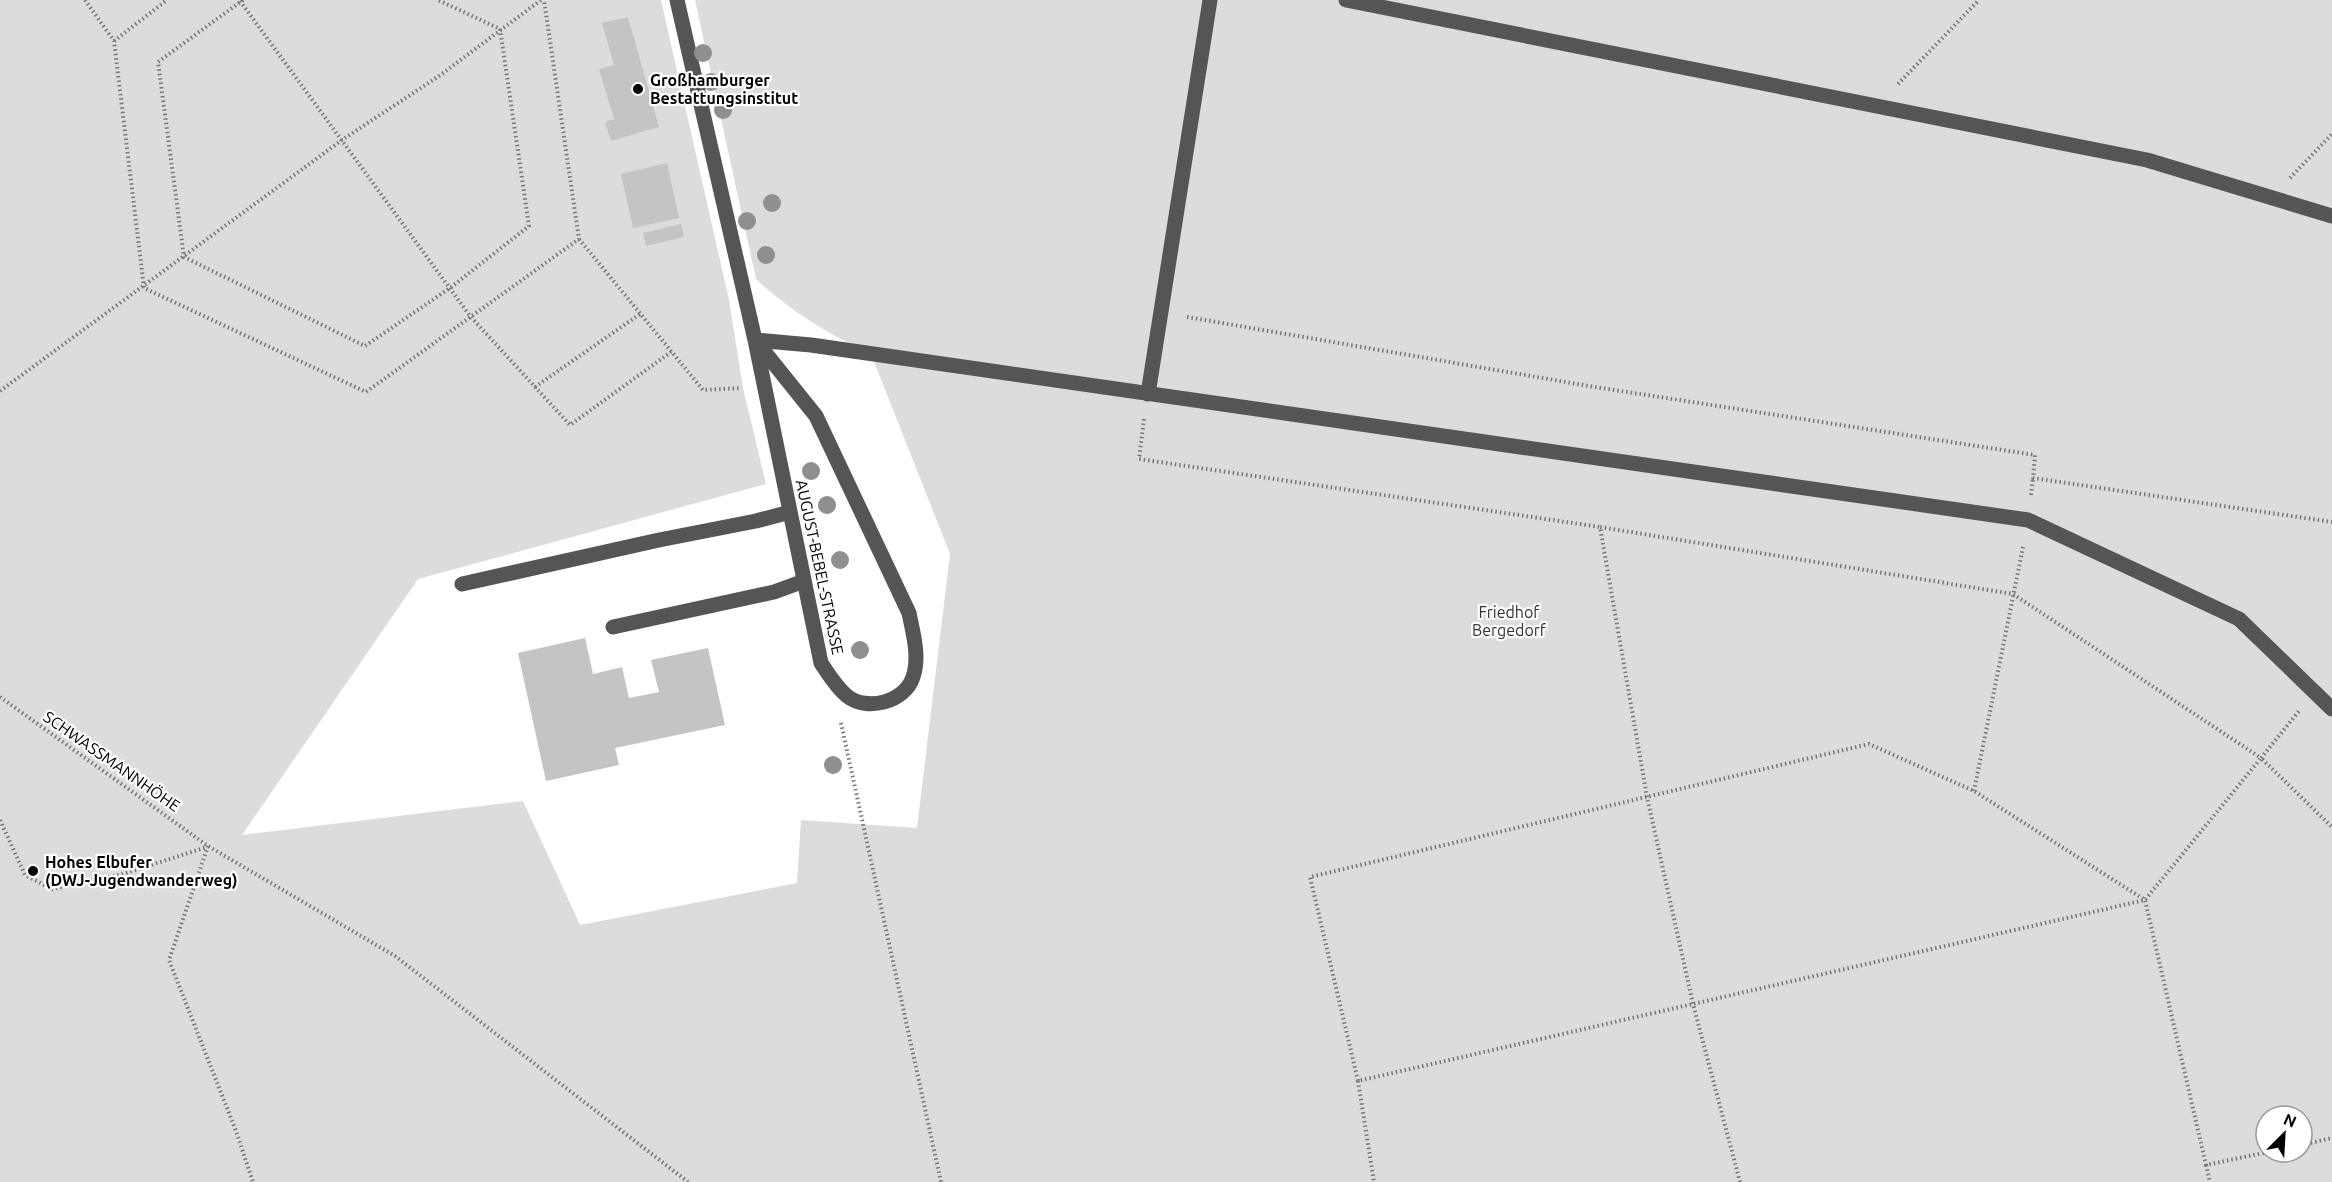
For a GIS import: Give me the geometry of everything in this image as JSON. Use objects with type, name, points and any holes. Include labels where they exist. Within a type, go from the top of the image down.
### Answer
[{"type":"street","name":"AUGUST-BEBEL-STRASSE","points":[[677,0],[754,340],[821,663],[832,681],[849,698],[868,703],[888,702],[902,694],[913,678],[915,662],[909,613],[816,416],[754,340]]},
{"type":"street","points":[[1148,394],[1210,0]]},
{"type":"street","points":[[1346,0],[2147,160],[2332,216]]},
{"type":"street","points":[[754,340],[811,345],[2028,520],[2239,619],[2332,709]]},
{"type":"street","points":[[462,584],[790,512]]},
{"type":"street","points":[[613,627],[774,592],[804,581]]},
{"type":"path","points":[[85,0],[114,41],[144,288]]},
{"type":"path","points":[[114,41],[167,0]]},
{"type":"path","points":[[438,0],[500,29]]},
{"type":"path","points":[[0,392],[342,140],[439,76],[500,29],[543,0],[579,239],[703,390],[743,388],[763,384]]},
{"type":"path","points":[[1877,106],[1979,0]]},
{"type":"path","points":[[184,257],[158,62],[241,1],[470,316],[570,425],[671,352]]},
{"type":"path","points":[[184,257],[365,346],[450,288],[529,226],[500,29]]},
{"type":"path","points":[[2271,198],[2332,134]]},
{"type":"path","points":[[144,288],[366,392],[579,239]]},
{"type":"path","points":[[1160,313],[1595,387],[2035,455],[2033,478],[2332,522]]},
{"type":"path","points":[[535,387],[640,314]]},
{"type":"path","points":[[1148,394],[1139,459],[1600,527],[2013,594],[2261,758],[2332,827]]},
{"type":"path","points":[[1974,791],[2028,520]]},
{"type":"path","points":[[1600,527],[1647,797],[1693,1004],[1740,1182]]},
{"type":"path","points":[[832,681],[941,1182]]},
{"type":"path","points":[[1358,1081],[2145,900],[2314,692]]},
{"type":"path","name":"SCHWASSMANNHÖHE","points":[[0,697],[208,846],[395,956],[688,1182]]},
{"type":"path","points":[[1374,1182],[1358,1081],[1310,877],[1869,744],[1974,791],[2145,900],[2210,1182]]},
{"type":"path","points":[[0,820],[25,875],[52,890],[123,874],[208,846]]},
{"type":"path","points":[[208,846],[169,960],[236,1131],[253,1182]]},
{"type":"path","points":[[2314,1142],[2332,1138]]},
{"type":"path","points":[[2206,1165],[2254,1155]]},
{"type":"green space","name":"Friedhof Bergedorf","points":[[0,0],[661,0],[729,300],[743,388],[766,484],[418,579],[242,835],[523,801],[580,925],[797,883],[801,820],[917,828],[950,554],[871,354],[810,321],[756,279],[695,0],[2332,0],[2332,1182],[0,1182]]},
{"type":"building","points":[[628,17],[659,127],[611,141],[605,122],[614,119],[599,69],[614,65],[602,23]]},
{"type":"building","points":[[667,163],[679,218],[633,228],[621,174]]},
{"type":"building","points":[[681,224],[684,237],[646,246],[643,233]]},
{"type":"building","points":[[585,638],[593,674],[622,667],[629,698],[659,692],[651,660],[708,648],[725,725],[615,748],[619,765],[546,781],[518,653]]},
{"type":"place","name":"Großhamburger Bestattungsinstitut","points":[[638,89]]},
{"type":"place","name":"Hohes Elbufer (DWJ-Jugendwanderweg)","points":[[33,871]]}]
